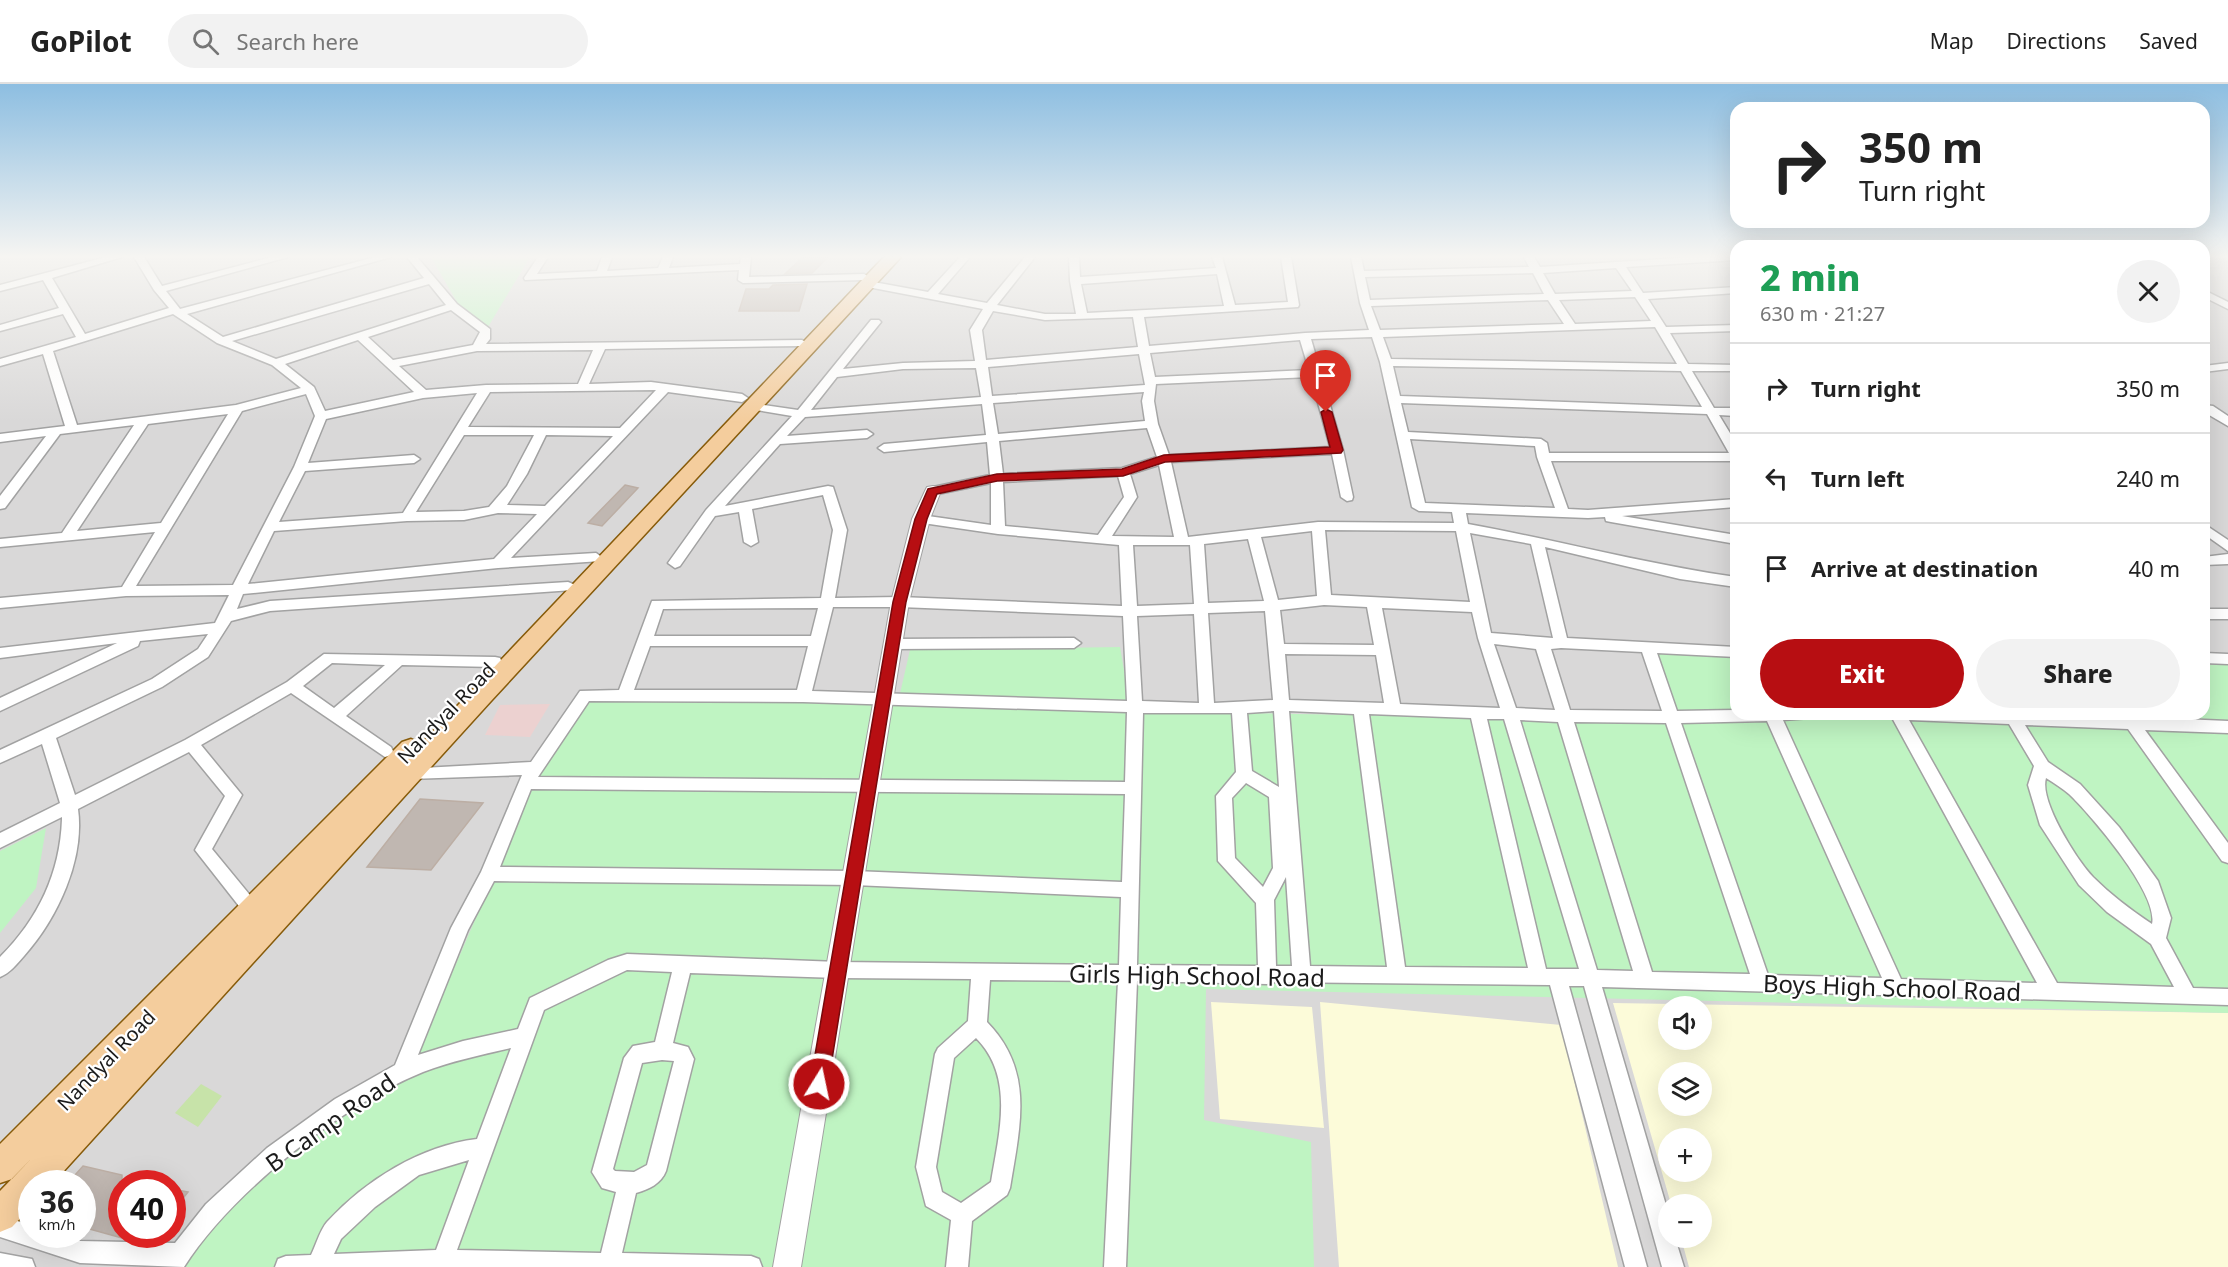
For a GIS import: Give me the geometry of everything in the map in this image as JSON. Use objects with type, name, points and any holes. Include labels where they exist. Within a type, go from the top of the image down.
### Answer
[{"type":"main road","name":"Nandyal Road","points":[[0,1215],[48,1167],[802,343],[833,312]]},
{"type":"main road","name":"Nandyal Road","points":[[3,1165],[835,312]]},
{"type":"main road","points":[[3,1165],[25,1160],[48,1167]]},
{"type":"street","points":[[0,328],[58,312]]},
{"type":"street","points":[[67,312],[82,338]]},
{"type":"street","points":[[0,363],[175,312]]},
{"type":"street","points":[[0,757],[157,683],[203,652],[223,622],[271,527],[300,468],[321,416],[310,388],[276,363],[221,341],[176,312]]},
{"type":"street","points":[[221,341],[320,312]]},
{"type":"street","points":[[276,363],[433,312]]},
{"type":"street","points":[[461,312],[486,332],[477,348]]},
{"type":"street","points":[[987,312],[976,330],[993,439],[997,478],[998,530]]},
{"type":"street","points":[[1016,312],[1046,317],[1171,312]]},
{"type":"street","points":[[1081,312],[1082,317]]},
{"type":"street","points":[[1368,312],[1386,362],[1419,507],[1588,514],[1730,539]]},
{"type":"street","points":[[1562,312],[1572,326]]},
{"type":"street","points":[[1651,312],[1730,444]]},
{"type":"street","points":[[1138,314],[1150,384],[1148,401],[1152,424],[1189,542],[1201,607],[1207,709]]},
{"type":"street","points":[[675,563],[711,513],[801,414],[875,322]]},
{"type":"street","points":[[832,374],[903,366],[980,364],[1374,332],[1572,326],[1730,328]]},
{"type":"street","points":[[359,335],[423,394]]},
{"type":"street","points":[[1305,336],[1337,450],[1347,497]]},
{"type":"street","points":[[391,364],[477,348],[802,343]]},
{"type":"street","points":[[582,387],[600,346]]},
{"type":"street","points":[[47,349],[72,429]]},
{"type":"street","points":[[1386,362],[1730,368]]},
{"type":"street","points":[[321,416],[423,394],[486,389],[651,386],[748,402],[801,414],[986,400],[1150,384],[1315,374]]},
{"type":"street","points":[[0,438],[237,409],[310,388]]},
{"type":"street","points":[[498,564],[665,388]]},
{"type":"street","points":[[406,518],[486,389]]},
{"type":"street","points":[[1394,399],[1730,412]]},
{"type":"street","points":[[126,591],[237,409]]},
{"type":"street","points":[[2210,409],[2228,422]]},
{"type":"street","points":[[67,536],[144,420]]},
{"type":"street","points":[[884,448],[1152,424]]},
{"type":"street","points":[[496,509],[512,487],[542,430]]},
{"type":"street","points":[[0,505],[56,431]]},
{"type":"street","points":[[461,431],[624,432]]},
{"type":"street","points":[[776,441],[867,434]]},
{"type":"street","points":[[1403,435],[1541,443],[1543,457],[1563,512]]},
{"type":"street","points":[[788,1267],[900,602],[921,519],[933,491],[997,478],[1123,472],[1164,459],[1337,450]]},
{"type":"street","points":[[1543,457],[1730,455]]},
{"type":"street","points":[[300,468],[414,459]]},
{"type":"street","points":[[1102,540],[1131,497],[1123,472]]},
{"type":"street","points":[[711,513],[828,490],[840,530],[827,602],[803,696]]},
{"type":"street","points":[[1588,514],[1730,503]]},
{"type":"street","points":[[745,507],[751,542]]},
{"type":"street","points":[[1458,508],[1476,607],[1591,979],[1673,1267]]},
{"type":"street","points":[[271,527],[483,513],[496,509],[549,510]]},
{"type":"street","points":[[921,519],[998,530],[1102,540],[1189,542],[1318,526],[1462,526],[1680,574],[1730,581]]},
{"type":"street","points":[[1318,526],[1324,600]]},
{"type":"street","points":[[0,543],[165,527]]},
{"type":"street","points":[[1253,533],[1272,606],[1277,649],[1302,976]]},
{"type":"street","points":[[2210,533],[2228,547]]},
{"type":"street","points":[[1115,1267],[1128,974],[1131,788],[1135,708],[1126,540]]},
{"type":"street","points":[[1537,541],[1561,643]]},
{"type":"street","points":[[0,603],[126,591],[238,590],[498,564],[596,558]]},
{"type":"street","points":[[2210,561],[2228,560]]},
{"type":"street","points":[[0,653],[35,646],[142,638],[223,622],[270,606],[568,587]]},
{"type":"street","points":[[624,696],[657,604],[900,602],[1131,611],[1272,606],[1324,600],[1476,607]]},
{"type":"street","points":[[1374,604],[1393,711]]},
{"type":"street","points":[[2210,614],[2228,614]]},
{"type":"street","points":[[0,705],[142,638]]},
{"type":"street","points":[[1485,638],[1542,644],[1730,652]]},
{"type":"street","points":[[645,641],[818,641]]},
{"type":"street","points":[[894,644],[1074,643]]},
{"type":"street","points":[[1542,644],[1646,980]]},
{"type":"street","points":[[0,661],[35,646]]},
{"type":"street","points":[[1648,647],[1762,983]]},
{"type":"street","points":[[1277,649],[1382,650]]},
{"type":"street","points":[[0,841],[191,744],[292,686],[329,658],[495,662]]},
{"type":"street","points":[[2210,658],[2228,659]]},
{"type":"street","points":[[335,716],[399,659]]},
{"type":"street","points":[[292,686],[385,751]]},
{"type":"street","points":[[402,1072],[460,928],[489,874],[530,775],[585,695],[803,696],[1135,708],[1207,709],[1281,705],[1564,716],[1730,715]]},
{"type":"street","points":[[1239,707],[1244,774],[1224,796],[1227,861],[1265,900]]},
{"type":"street","points":[[1361,709],[1397,976]]},
{"type":"street","points":[[1478,714],[1548,977],[1636,1267]]},
{"type":"street","points":[[1775,720],[1895,987]]},
{"type":"street","points":[[1901,720],[2051,992]]},
{"type":"street","points":[[2014,720],[2042,766],[2074,789],[2112,832],[2152,886],[2162,918],[2157,938]]},
{"type":"street","points":[[2130,720],[2228,856]]},
{"type":"street","points":[[2151,720],[2228,727]]},
{"type":"street","points":[[0,969],[25,945],[50,907],[64,872],[70,830],[70,807],[47,735]]},
{"type":"street","points":[[191,744],[234,795],[203,850],[252,910]]},
{"type":"street","points":[[2042,766],[2036,785],[2046,820],[2085,880],[2113,907],[2157,938],[2188,996]]},
{"type":"street","points":[[410,773],[869,787],[1131,788]]},
{"type":"street","points":[[1244,774],[1277,794],[1282,868],[1265,900],[1267,975]]},
{"type":"street","points":[[489,874],[854,878],[1130,890]]},
{"type":"street","name":"Girls High School Road","points":[[441,1264],[537,1004],[614,966],[627,962],[838,970],[1548,977]]},
{"type":"street","points":[[662,1051],[682,963]]},
{"type":"street","points":[[962,1215],[933,1199],[926,1167],[945,1054],[977,1025],[981,972]]},
{"type":"street","name":"Boys High School Road","points":[[1548,977],[2228,997]]},
{"type":"street","points":[[957,1267],[962,1215],[1000,1188],[1008,1134],[1011,1082],[999,1050],[977,1025]]},
{"type":"street","name":"B Camp Road","points":[[175,1260],[227,1196],[290,1144],[342,1107],[402,1072],[448,1053],[526,1036]]},
{"type":"street","points":[[639,1052],[681,1053],[684,1059],[656,1171],[643,1182],[628,1184],[609,1181],[602,1172],[634,1058],[639,1052]]},
{"type":"street","points":[[317,1266],[333,1231],[368,1200],[413,1167],[460,1150],[484,1148]]},
{"type":"street","points":[[608,1266],[628,1184]]},
{"type":"street","points":[[0,1226],[80,1252],[175,1260]]},
{"type":"street","points":[[0,1264],[24,1267]]},
{"type":"street","points":[[286,1267],[441,1264],[751,1267]]},
{"type":"shaded area","points":[[0,312],[1730,312],[1730,720],[2210,720],[2210,312],[2228,312],[2228,1267],[0,1267]]},
{"type":"shaded area","points":[[550,704],[530,737],[485,735],[500,705]]},
{"type":"shaded area","points":[[1211,1002],[1312,1007],[1324,1128],[1220,1119]]},
{"type":"shaded area","points":[[1320,1002],[1561,1025],[1618,1267],[1339,1267]]},
{"type":"shaded area","points":[[1613,1003],[1658,1004],[1658,1050],[1712,1050],[1712,1005],[2228,1013],[2228,1267],[1689,1267],[1684,1248],[1712,1248],[1712,1194],[1668,1194],[1665,1182],[1712,1182],[1712,1128],[1658,1128],[1658,1159]]},
{"type":"green space","points":[[469,312],[497,312],[488,327]]},
{"type":"green space","points":[[1120,647],[1131,711],[1678,721],[1656,652],[1730,654],[1730,720],[2210,720],[2210,665],[2228,665],[2228,1013],[1712,1001],[1712,996],[1658,996],[1658,1000],[1206,989],[1204,1120],[1311,1142],[1314,1267],[180,1267],[238,1195],[306,1139],[406,1079],[498,867],[531,780],[587,699],[898,702],[910,650]]},
{"type":"green space","points":[[46,828],[36,888],[0,933],[0,851]]},
{"type":"green space","points":[[201,1084],[222,1096],[198,1127],[175,1113]]},
{"type":"building","points":[[625,485],[638,488],[602,526],[588,523]]},
{"type":"building","points":[[420,799],[483,803],[431,870],[367,867]]},
{"type":"building","points":[[83,1166],[108,1172],[108,1234],[96,1231],[96,1170],[79,1170]]},
{"type":"route","points":[[819,1084],[900,602],[921,519],[933,491],[997,478],[1123,472],[1164,459],[1337,450],[1326,412]]}]
